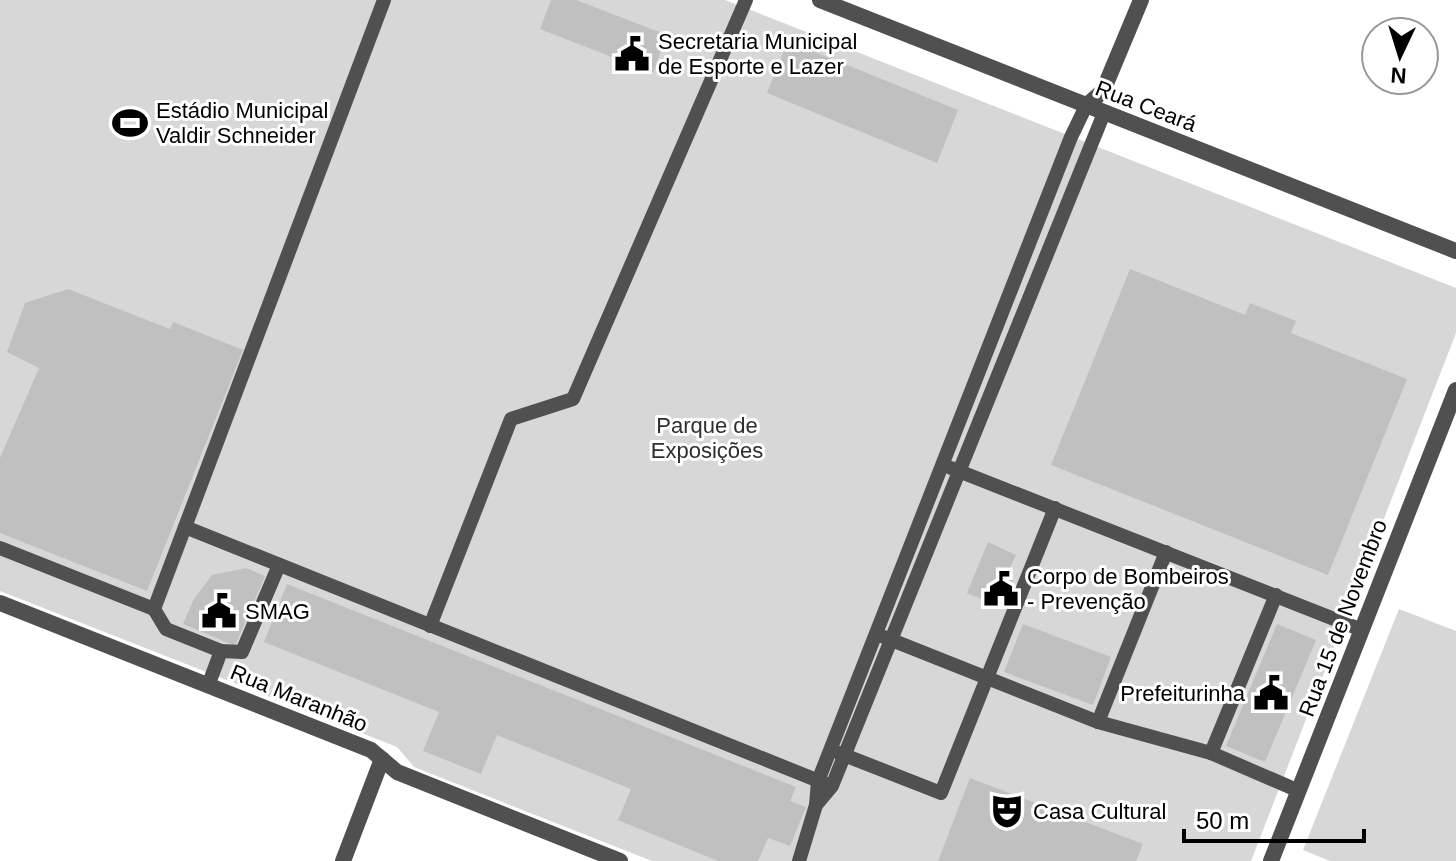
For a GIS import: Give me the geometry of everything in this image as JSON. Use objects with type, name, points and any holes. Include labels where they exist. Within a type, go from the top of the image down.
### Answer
[{"type":"street","name":"Rua Ceará","points":[[820,0],[1456,251]]},
{"type":"street","points":[[1104,113],[1103,91],[1141,0]]},
{"type":"street","points":[[1086,106],[1103,91]]},
{"type":"street","name":"Rua 15 de Novembro","points":[[1271,861],[1456,390]]},
{"type":"street","name":"Rua Maranhão","points":[[0,603],[371,750],[397,772],[620,861]]},
{"type":"street","points":[[343,861],[382,759]]},
{"type":"lane","points":[[154,609],[384,0]]},
{"type":"lane","points":[[430,626],[511,419],[573,399],[746,0]]},
{"type":"lane","points":[[838,752],[877,633],[1071,137],[1086,106]]},
{"type":"lane","points":[[799,861],[816,805],[891,640],[1104,113]]},
{"type":"lane","points":[[944,465],[1362,630]]},
{"type":"lane","points":[[838,752],[941,793],[1055,508]]},
{"type":"lane","points":[[185,527],[825,783]]},
{"type":"lane","points":[[0,548],[154,609],[166,629],[221,651],[242,652],[279,565]]},
{"type":"lane","points":[[1098,722],[1166,552]]},
{"type":"lane","points":[[1211,753],[1276,595]]},
{"type":"lane","points":[[877,633],[1098,722],[1211,753],[1299,791]]},
{"type":"lane","points":[[208,686],[221,651]]},
{"type":"green space","name":"Parque de Exposições","points":[[0,0],[725,0],[1456,288],[1456,333],[1251,861],[652,861],[414,767],[397,747],[0,591]]},
{"type":"green space","points":[[1399,609],[1456,631],[1456,861],[1330,861],[1303,850]]},
{"type":"building","name":"Secretaria Municipal de Esporte e Lazer","points":[[551,0],[576,0],[667,35],[653,73],[540,29]]},
{"type":"building","points":[[788,41],[958,110],[937,163],[767,93]]},
{"type":"building","points":[[1130,269],[1245,315],[1250,303],[1296,321],[1291,333],[1407,379],[1328,575],[1051,465]]},
{"type":"building","points":[[68,289],[170,329],[173,322],[243,350],[147,591],[0,533],[0,458],[39,368],[7,352],[25,303]]},
{"type":"building","points":[[988,542],[1016,555],[1005,578],[1013,580],[1002,607],[967,593]]},
{"type":"building","name":"SMAG","points":[[246,568],[265,576],[235,646],[183,624],[194,599],[212,575]]},
{"type":"building","points":[[287,584],[796,787],[790,801],[806,807],[790,846],[768,838],[758,861],[718,861],[618,820],[631,789],[497,735],[481,774],[423,751],[439,712],[264,642]]},
{"type":"building","points":[[1023,624],[1111,657],[1093,705],[1004,672]]},
{"type":"building","name":"Prefeiturinha","points":[[1277,624],[1316,640],[1265,762],[1226,746]]},
{"type":"building","name":"Casa Cultural","points":[[970,778],[1143,844],[1136,861],[938,861]]},
{"type":"place","name":"Secretaria Municipal de Esporte e Lazer","points":[[632,54]]},
{"type":"place","name":"Estádio Municipal Valdir Schneider","points":[[130,123]]},
{"type":"place","name":"Corpo de Bombeiros - Prevenção","points":[[1001,589]]},
{"type":"place","name":"SMAG","points":[[219,611]]},
{"type":"place","name":"Prefeiturinha","points":[[1271,693]]},
{"type":"place","name":"Casa Cultural","points":[[1007,811]]}]
